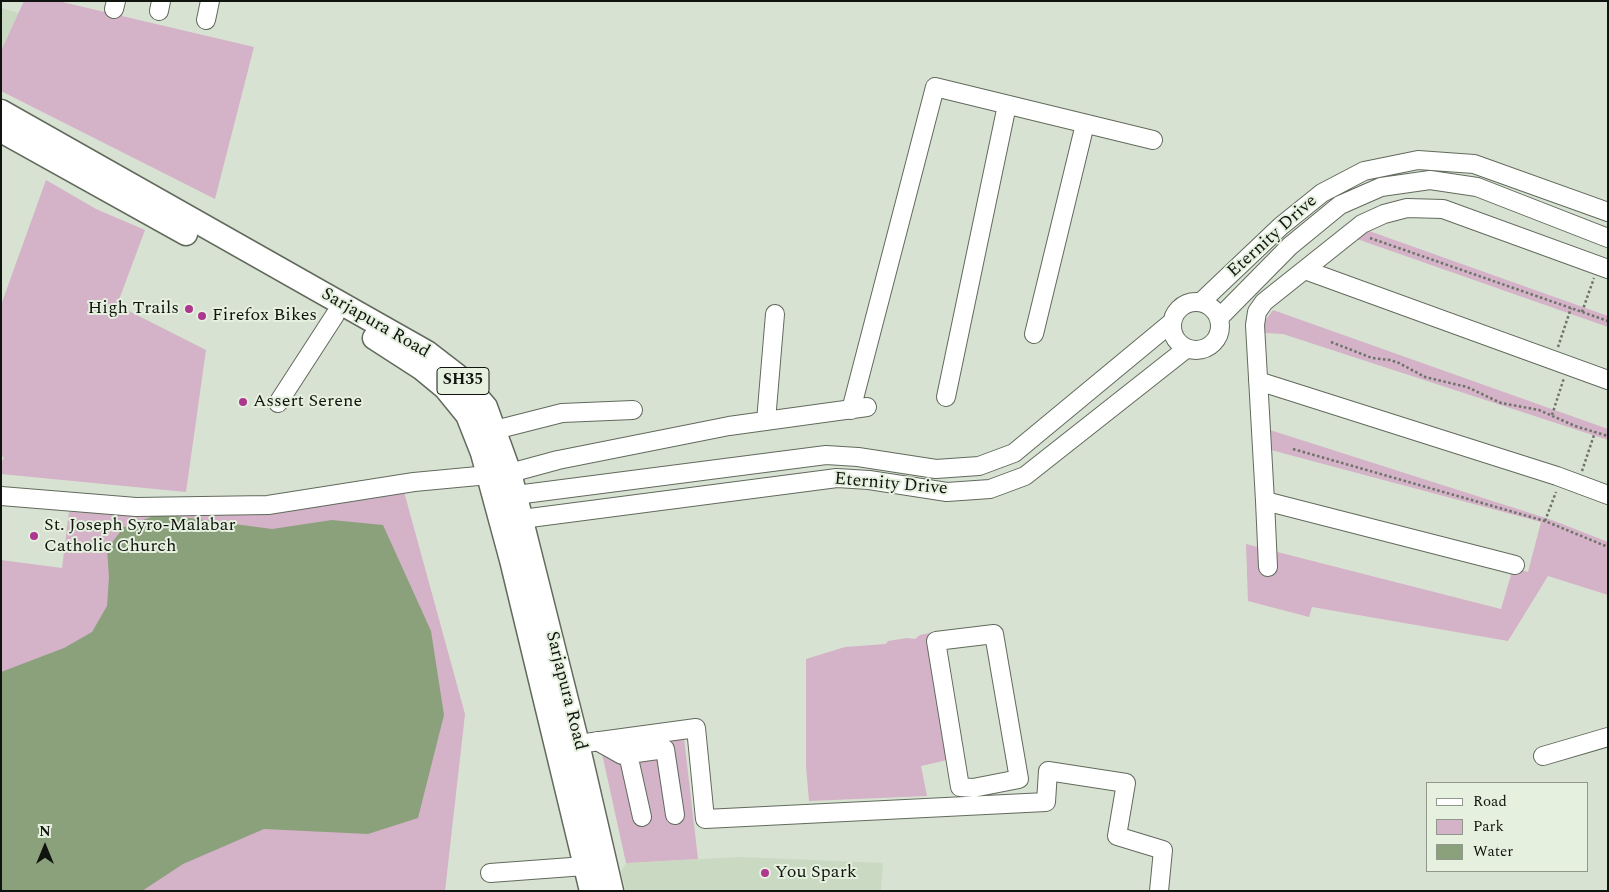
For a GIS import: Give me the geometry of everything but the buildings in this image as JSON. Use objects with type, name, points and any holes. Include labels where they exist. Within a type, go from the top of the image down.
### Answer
[{"type":"main road","name":"Sarjapura Road","points":[[1,111],[427,352],[462,379],[486,407],[510,472],[522,519],[588,742],[608,890]]},
{"type":"main road","name":"Sarjapura Road","points":[[1,131],[360,329],[422,369],[445,388],[467,415],[482,453],[488,475],[543,686],[585,866],[608,890]]},
{"type":"street","points":[[206,20],[210,1]]},
{"type":"street","points":[[1,496],[136,507],[268,504],[414,482],[510,472],[567,458],[766,420],[859,408],[935,87],[1153,140]]},
{"type":"street","points":[[946,397],[1007,104]]},
{"type":"street","points":[[1034,334],[1086,124]]},
{"type":"street","name":"Eternity Drive","points":[[516,495],[826,455],[858,457],[936,469],[979,466],[1014,453],[1171,323],[1178,309],[1184,304],[1201,302],[1281,226],[1322,193],[1364,171],[1418,160],[1474,164],[1608,212]]},
{"type":"street","name":"Eternity Drive","points":[[1219,318],[1290,246],[1340,205],[1381,187],[1430,180],[1477,188],[1608,238]]},
{"type":"street","points":[[1268,567],[1255,326],[1257,312],[1264,302],[1352,231],[1373,218],[1396,210],[1419,207],[1443,209],[1603,267]]},
{"type":"street","points":[[1305,270],[1608,380]]},
{"type":"street","points":[[1171,323],[1175,339],[1186,349],[1194,351],[1209,347],[1220,334],[1221,326],[1215,310],[1201,302]]},
{"type":"street","points":[[766,420],[775,314]]},
{"type":"street","points":[[278,403],[334,315]]},
{"type":"street","name":"Eternity Drive","points":[[522,519],[837,478],[869,480],[947,492],[990,489],[1024,476],[1186,349]]},
{"type":"street","points":[[1258,381],[1570,481],[1608,495]]},
{"type":"street","points":[[495,430],[562,413],[633,410]]},
{"type":"street","points":[[1265,501],[1515,565]]},
{"type":"street","points":[[994,634],[1018,779],[991,784],[973,788],[960,787],[936,641],[994,634]]},
{"type":"street","points":[[588,742],[696,728],[705,818],[1046,802],[1048,770],[1126,784],[1117,836],[1163,850],[1159,891]]},
{"type":"street","points":[[1543,756],[1608,737]]},
{"type":"street","points":[[588,742],[622,755],[666,750],[675,815]]},
{"type":"street","points":[[628,754],[642,817]]},
{"type":"street","points":[[991,784],[994,805]]},
{"type":"street","points":[[490,872],[585,866]]},
{"type":"path","points":[[1352,231],[1608,321]]},
{"type":"path","points":[[1582,312],[1603,267]]},
{"type":"path","points":[[1556,350],[1570,308]]},
{"type":"path","points":[[1331,342],[1372,358],[1381,358],[1398,363],[1425,378],[1467,387],[1501,403],[1531,408],[1575,426],[1608,436]]},
{"type":"path","points":[[1552,415],[1569,365]]},
{"type":"path","points":[[1545,521],[1570,481],[1595,432]]},
{"type":"path","points":[[1293,449],[1545,521],[1608,547]]},
{"type":"shaded area","points":[[1,8],[19,13],[1,51]]},
{"type":"shaded area","points":[[741,857],[883,863],[881,891],[626,891],[621,871],[626,863]]},
{"type":"green space","points":[[24,1],[58,1],[254,47],[215,199],[1,91],[1,51]]},
{"type":"green space","points":[[46,180],[96,209],[145,230],[117,305],[206,350],[186,492],[1,474],[1,464],[4,457],[1,456],[1,305]]},
{"type":"green space","points":[[1369,231],[1608,316],[1608,327],[1357,239]]},
{"type":"green space","points":[[1273,310],[1608,429],[1608,440],[1283,334],[1265,333],[1265,321]]},
{"type":"green space","points":[[1270,430],[1552,520],[1608,542],[1608,595],[1548,576],[1508,641],[1312,607],[1309,617],[1248,601],[1246,544],[1501,609],[1513,568],[1528,572],[1541,522],[1271,450]]},
{"type":"green space","points":[[403,488],[465,714],[445,891],[1,891],[1,560],[62,568],[69,512],[159,514]]},
{"type":"green space","points":[[930,633],[947,760],[921,766],[927,796],[809,801],[806,766],[806,659],[845,647],[886,644],[888,641],[907,638],[915,639],[920,635]]},
{"type":"green space","points":[[684,738],[698,859],[626,863],[601,749]]},
{"type":"water","points":[[159,514],[272,529],[332,520],[383,525],[431,631],[444,715],[418,818],[368,834],[264,829],[183,864],[142,891],[1,891],[1,672],[64,648],[92,632],[107,606],[109,577],[107,549],[124,527]]},
{"type":"place","name":"High Trails","points":[[189,309]]},
{"type":"place","name":"Firefox Bikes","points":[[202,316]]},
{"type":"place","name":"Assert Serene","points":[[243,402]]},
{"type":"place","name":"St. Joseph Syro-Malabar Catholic Church","points":[[34,536]]},
{"type":"place","name":"You Spark","points":[[765,873]]}]
